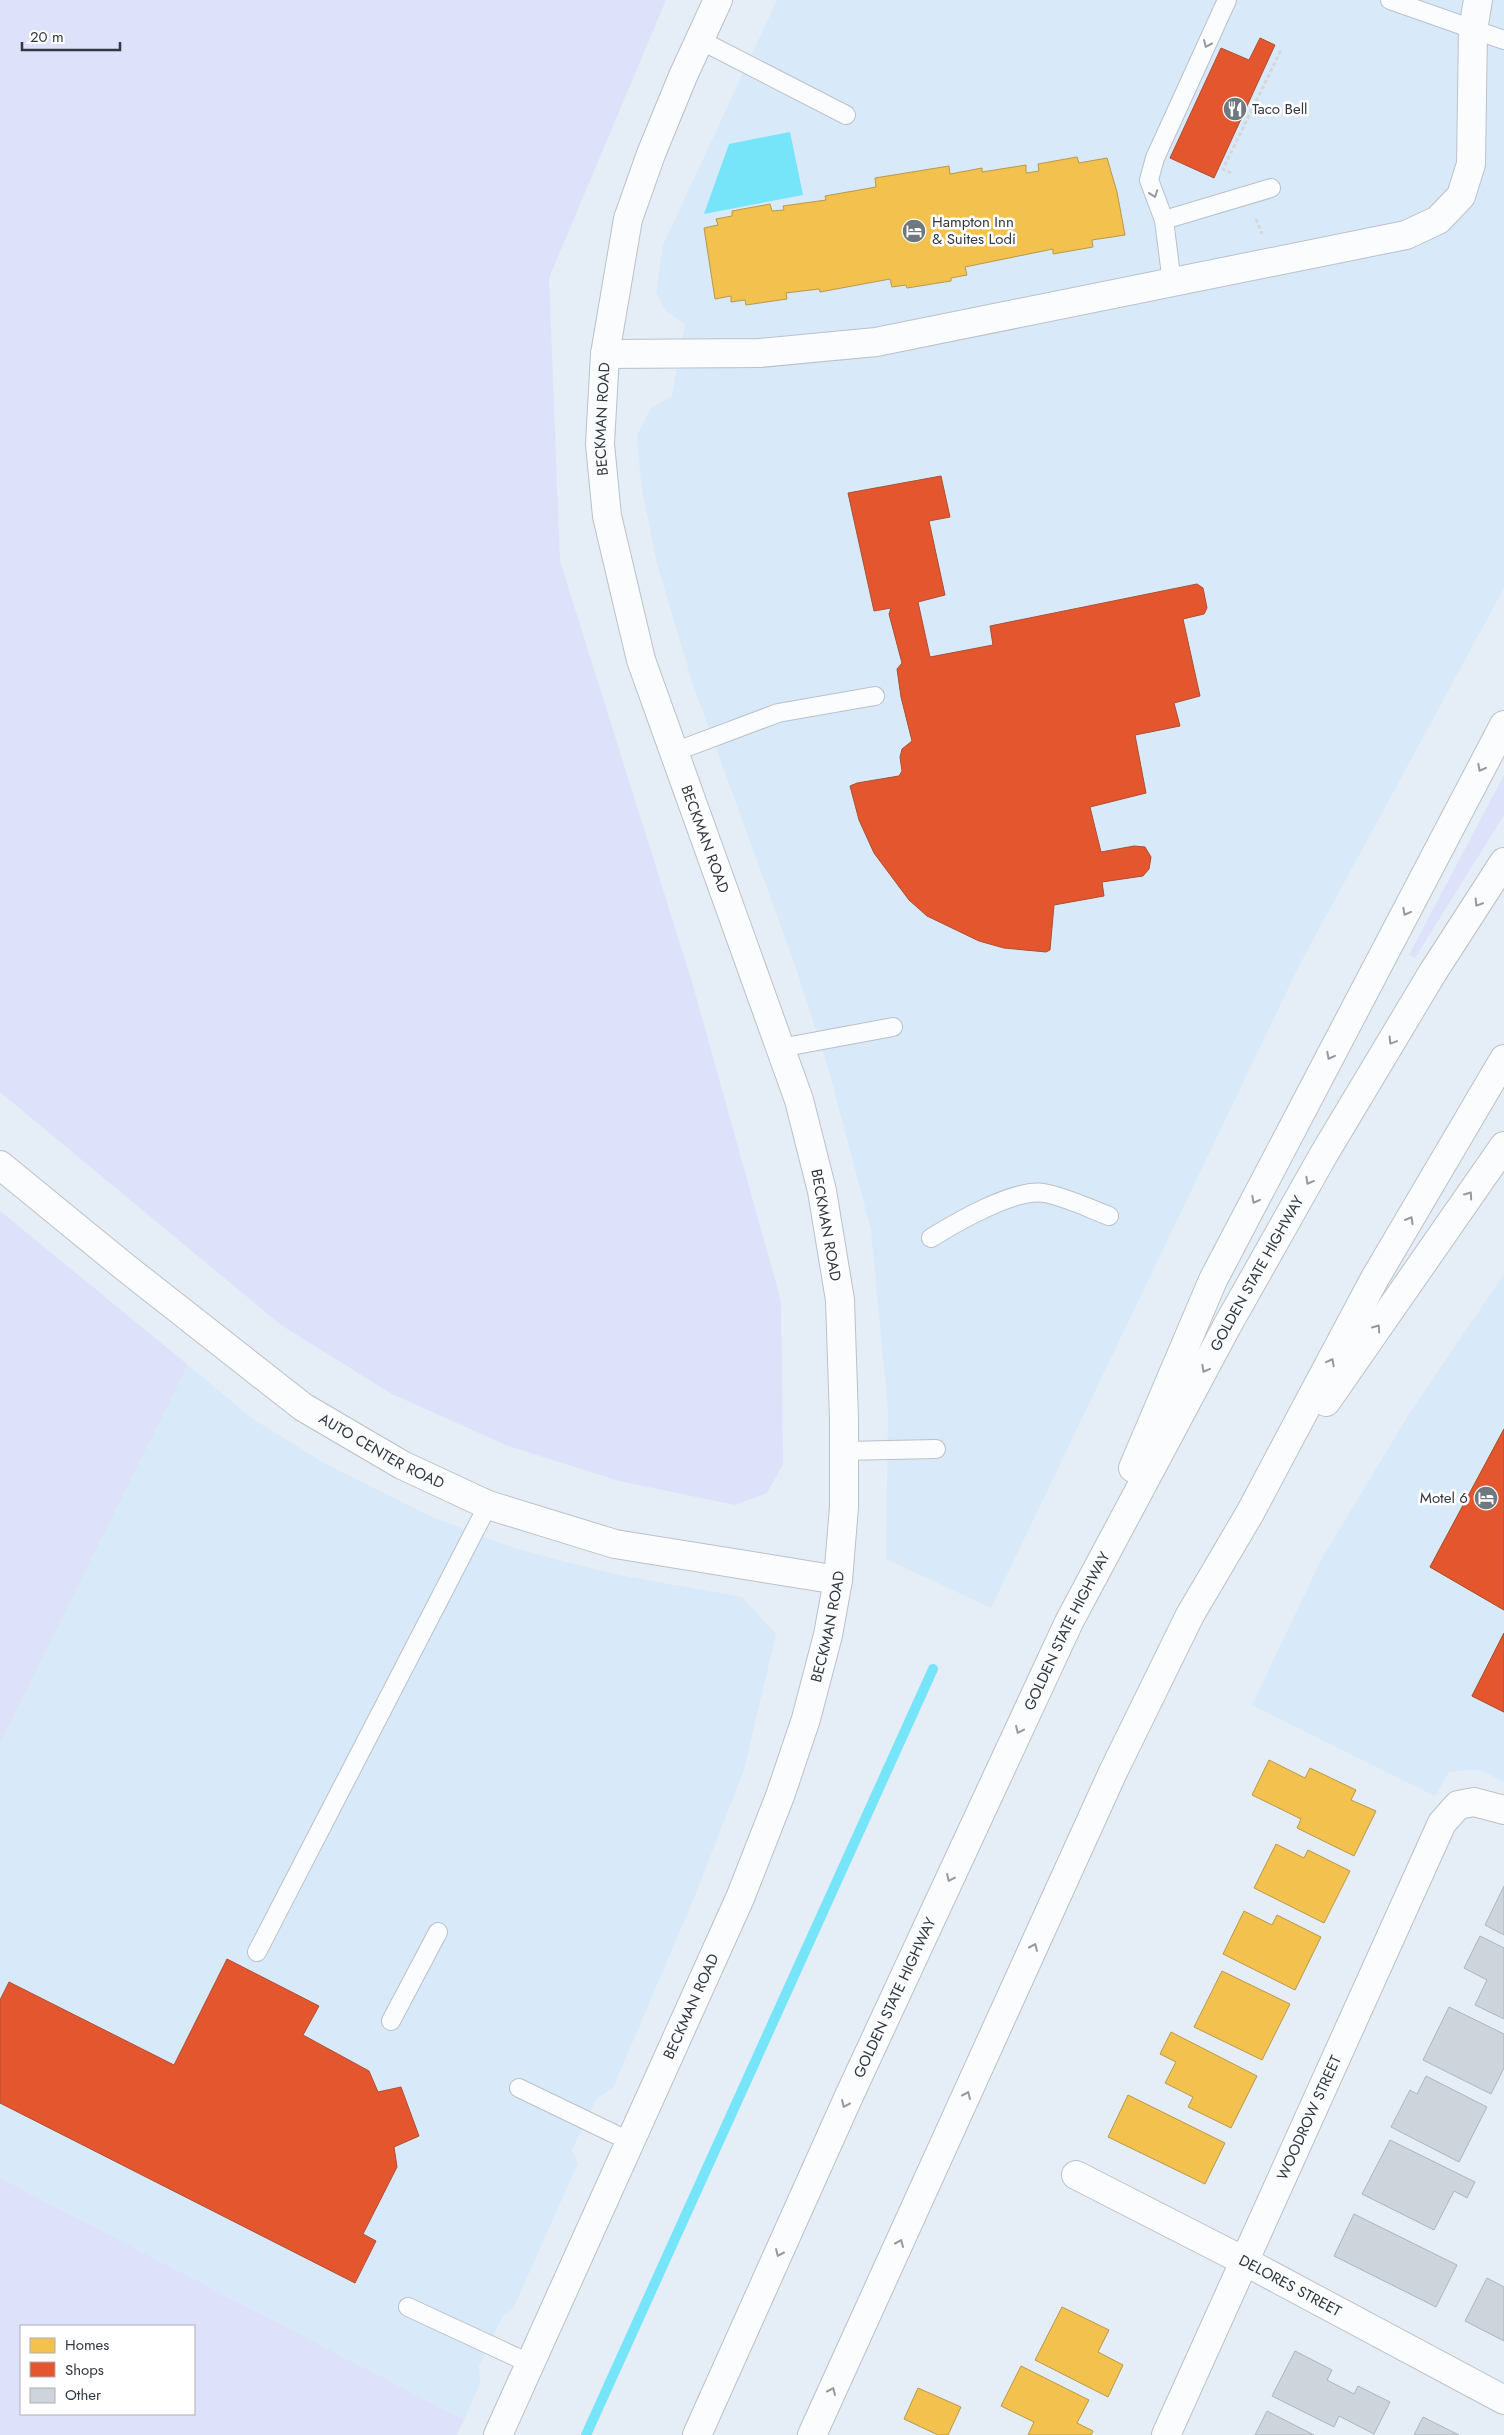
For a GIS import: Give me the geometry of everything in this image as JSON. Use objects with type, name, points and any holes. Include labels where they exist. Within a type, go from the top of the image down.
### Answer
[{"type":"main road","name":"BECKMAN ROAD","points":[[498,2435],[740,1898],[780,1796],[806,1719],[828,1635],[838,1580],[844,1507],[840,1300],[822,1191],[799,1100],[641,660],[607,516],[600,444],[606,354],[628,219],[651,154],[718,0]]},
{"type":"main road","points":[[606,354],[760,352],[876,342],[1406,235],[1438,220],[1461,196],[1470,164],[1473,30],[1478,0]]},
{"type":"main road","points":[[1069,1622],[1213,1280],[1504,725]]},
{"type":"main road","name":"GOLDEN STATE HIGHWAY","points":[[697,2435],[849,2096],[1069,1622],[1227,1326],[1324,1154],[1433,972],[1504,862]]},
{"type":"main road","points":[[812,2435],[1113,1772],[1190,1615],[1250,1512],[1375,1278],[1504,1059]]},
{"type":"main road","points":[[1250,1512],[1504,1146]]},
{"type":"main road","name":"AUTO CENTER ROAD","points":[[0,1165],[133,1274],[303,1407],[402,1465],[488,1505],[615,1544],[838,1580]]},
{"type":"main road","name":"WOODROW STREET","points":[[1166,2435],[1246,2262],[1442,1823],[1458,1805],[1474,1802],[1504,1810]]},
{"type":"main road","name":"DELORES STREET","points":[[1076,2175],[1246,2262],[1504,2400]]},
{"type":"lane","points":[[1172,283],[1164,220],[1149,180],[1155,158],[1227,0]]},
{"type":"lane","points":[[1390,0],[1504,40]]},
{"type":"lane","points":[[700,40],[846,115]]},
{"type":"lane","points":[[1164,220],[1271,188]]},
{"type":"lane","points":[[674,752],[778,713],[875,696]]},
{"type":"lane","points":[[780,1048],[893,1026]]},
{"type":"lane","points":[[931,1238],[986,1208],[1026,1194],[1043,1192],[1109,1216]]},
{"type":"lane","points":[[844,1452],[936,1449]]},
{"type":"lane","points":[[257,1952],[488,1505]]},
{"type":"lane","points":[[391,2021],[438,1932]]},
{"type":"lane","points":[[519,2088],[631,2142]]},
{"type":"lane","points":[[408,2307],[531,2364]]},
{"type":"path","points":[[1264,240],[1237,176],[1223,169],[1281,50]]},
{"type":"shaded area","points":[[0,0],[666,0],[549,278],[560,561],[692,982],[781,1301],[783,1464],[767,1493],[735,1505],[619,1481],[506,1445],[392,1394],[281,1325],[0,1092]]},
{"type":"shaded area","points":[[777,0],[1504,0],[1504,588],[1299,966],[991,1608],[886,1559],[888,1411],[871,1230],[829,1071],[796,968],[693,685],[657,564],[641,484],[637,435],[651,408],[672,396],[685,324],[666,311],[656,293],[663,245]]},
{"type":"shaded area","points":[[1504,775],[1504,815],[1415,958],[1409,955]]},
{"type":"shaded area","points":[[0,1211],[188,1365],[0,1743]]},
{"type":"shaded area","points":[[1504,1274],[1504,1782],[1478,1769],[1449,1772],[1435,1796],[1252,1705],[1322,1558],[1409,1414]]},
{"type":"shaded area","points":[[188,1365],[253,1419],[324,1463],[430,1516],[513,1548],[614,1574],[742,1597],[776,1634],[744,1770],[692,1903],[613,2088],[597,2098],[572,2150],[578,2163],[513,2309],[502,2317],[479,2366],[480,2383],[464,2420],[0,2178],[0,1743]]},
{"type":"shaded area","points":[[0,2178],[464,2420],[457,2435],[0,2435]]},
{"type":"water","points":[[790,132],[803,195],[704,214],[729,144]]},
{"type":"building: Homes","name":"Hampton Inn & Suites Lodi","points":[[1077,157],[1079,163],[1107,158],[1117,192],[1125,235],[1092,240],[1093,247],[1053,254],[1053,249],[965,267],[967,275],[951,278],[951,281],[907,288],[906,285],[892,287],[890,279],[820,292],[819,289],[786,293],[787,299],[746,305],[745,300],[731,302],[731,296],[715,299],[704,228],[718,225],[716,219],[732,216],[732,211],[770,204],[772,211],[784,210],[783,206],[826,200],[825,196],[876,187],[875,178],[949,166],[950,174],[982,168],[982,172],[1026,165],[1026,173],[1039,171],[1038,164]]},
{"type":"building: Homes","name":"Motel 6","points":[[1504,1429],[1504,1610],[1430,1567]]},
{"type":"building: Homes","points":[[1504,1633],[1504,1712],[1472,1696]]},
{"type":"building: Homes","points":[[1269,1760],[1305,1778],[1310,1768],[1356,1790],[1351,1800],[1376,1811],[1354,1856],[1297,1828],[1301,1819],[1252,1795]]},
{"type":"building: Homes","points":[[1276,1844],[1304,1858],[1308,1850],[1350,1871],[1324,1923],[1254,1888]]},
{"type":"building: Homes","points":[[1244,1911],[1272,1925],[1277,1915],[1321,1937],[1295,1990],[1223,1954]]},
{"type":"building: Homes","points":[[1222,1971],[1290,2004],[1262,2060],[1194,2027]]},
{"type":"building: Homes","points":[[1171,2032],[1257,2076],[1231,2128],[1188,2107],[1193,2097],[1165,2083],[1176,2062],[1160,2054]]},
{"type":"building: Homes","points":[[1128,2095],[1225,2143],[1205,2184],[1108,2137]]},
{"type":"building: Homes","points":[[1062,2307],[1109,2330],[1098,2352],[1123,2365],[1108,2397],[1035,2360]]},
{"type":"building: Homes","points":[[1021,2366],[1089,2400],[1077,2423],[1093,2431],[1091,2435],[1028,2435],[1034,2422],[1001,2406]]},
{"type":"building: Homes","points":[[918,2388],[961,2407],[948,2435],[938,2435],[904,2419]]},
{"type":"building: Shops","points":[[1260,38],[1275,45],[1214,178],[1170,158],[1221,48],[1249,60]]},
{"type":"building: Shops","points":[[941,476],[950,517],[929,521],[945,595],[918,602],[930,657],[993,645],[990,626],[1197,584],[1203,588],[1207,608],[1204,614],[1183,619],[1200,696],[1174,703],[1180,726],[1135,735],[1146,793],[1090,807],[1101,852],[1134,846],[1145,847],[1151,857],[1149,869],[1143,876],[1102,882],[1104,896],[1054,905],[1050,950],[1046,952],[1004,948],[979,941],[927,916],[909,900],[874,853],[859,820],[850,786],[857,783],[899,776],[902,771],[900,757],[902,749],[912,741],[901,697],[897,669],[902,663],[889,614],[891,608],[874,611],[848,493]]},
{"type":"building: Shops","name":"Motel 6","points":[[1504,1429],[1504,1610],[1430,1567]]},
{"type":"building: Shops","points":[[1504,1633],[1504,1712],[1472,1696]]},
{"type":"building: Shops","points":[[227,1959],[319,2006],[303,2035],[369,2071],[378,2092],[401,2087],[419,2136],[394,2147],[397,2167],[363,2234],[376,2241],[355,2283],[0,2103],[0,2000],[9,1982],[174,2065]]},
{"type":"building: Other","points":[[1504,1886],[1504,1935],[1485,1925]]},
{"type":"building: Other","points":[[1480,1936],[1504,1948],[1504,2019],[1475,2005],[1487,1980],[1464,1968]]},
{"type":"building: Other","points":[[1449,2007],[1504,2034],[1504,2068],[1491,2094],[1423,2060]]},
{"type":"building: Other","points":[[1426,2076],[1487,2107],[1459,2162],[1391,2127],[1410,2090],[1417,2094]]},
{"type":"building: Other","points":[[1390,2140],[1475,2182],[1467,2198],[1454,2191],[1434,2230],[1362,2194]]},
{"type":"building: Other","points":[[1354,2214],[1457,2265],[1436,2307],[1334,2256]]},
{"type":"building: Other","points":[[1487,2278],[1504,2287],[1504,2341],[1465,2321]]},
{"type":"building: Other","points":[[1295,2351],[1332,2370],[1327,2380],[1354,2394],[1358,2386],[1390,2402],[1374,2434],[1339,2416],[1334,2427],[1272,2396]]},
{"type":"building: Other","points":[[1267,2411],[1314,2435],[1255,2435]]},
{"type":"building: Other","points":[[1423,2417],[1459,2435],[1414,2435]]},
{"type":"waterway","points":[[586,2435],[933,1669]]},
{"type":"place","name":"Taco Bell","points":[[1235,109]]},
{"type":"place","name":"Hampton Inn & Suites Lodi","points":[[914,231]]},
{"type":"place","name":"Motel 6","points":[[1486,1498]]}]
